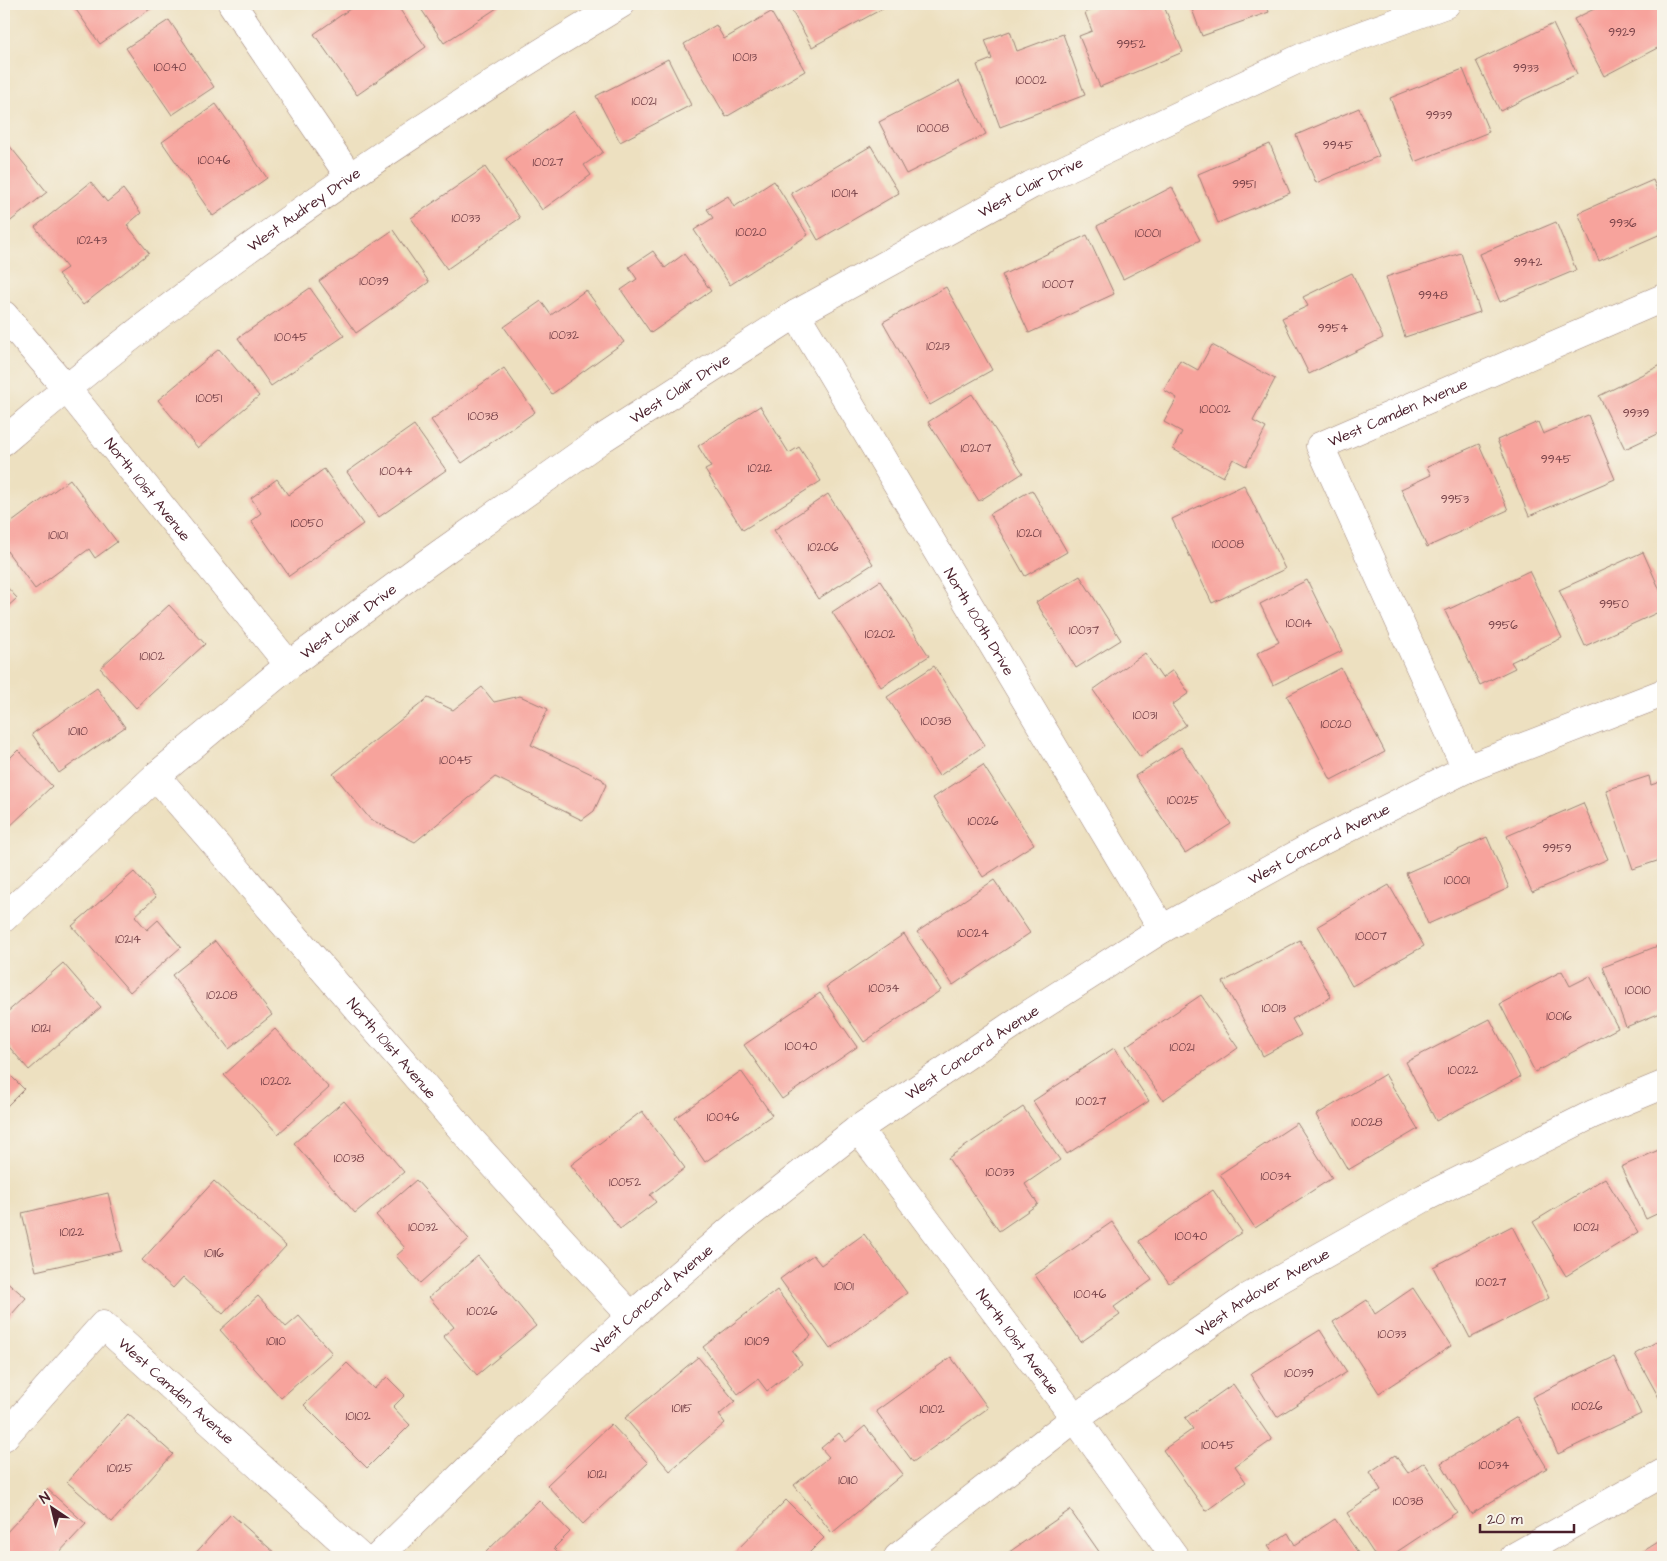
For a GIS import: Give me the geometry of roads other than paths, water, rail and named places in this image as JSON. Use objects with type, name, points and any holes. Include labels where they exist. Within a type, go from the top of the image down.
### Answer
[{"type":"street","points":[[232,4],[350,176]]},
{"type":"street","name":"West Audrey Drive","points":[[4,441],[66,388],[207,278],[350,176],[562,39],[621,4]]},
{"type":"street","name":"West Clair Drive","points":[[4,918],[156,776],[289,665],[427,563],[603,438],[796,314],[1048,177],[1307,55],[1446,4]]},
{"type":"street","name":"West Camden Avenue","points":[[1466,769],[1320,446],[1663,298]]},
{"type":"street","name":"North 100th Drive","points":[[796,314],[1162,929]]},
{"type":"street","name":"North 101st Avenue","points":[[4,315],[66,388],[289,665]]},
{"type":"street","name":"West Concord Avenue","points":[[378,1557],[499,1439],[631,1316],[741,1221],[858,1129],[1015,1023],[1162,929],[1316,844],[1466,769],[1663,693]]},
{"type":"street","name":"North 101st Avenue","points":[[156,776],[466,1134],[631,1316]]},
{"type":"street","name":"West Andover Avenue","points":[[898,1557],[1075,1418],[1248,1298],[1424,1198],[1593,1114],[1663,1085]]},
{"type":"street","name":"North 101st Avenue","points":[[858,1129],[1075,1418],[1175,1557]]},
{"type":"street","name":"West Camden Avenue","points":[[4,1437],[103,1325],[360,1557]]},
{"type":"street","points":[[1514,1557],[1663,1473]]}]
